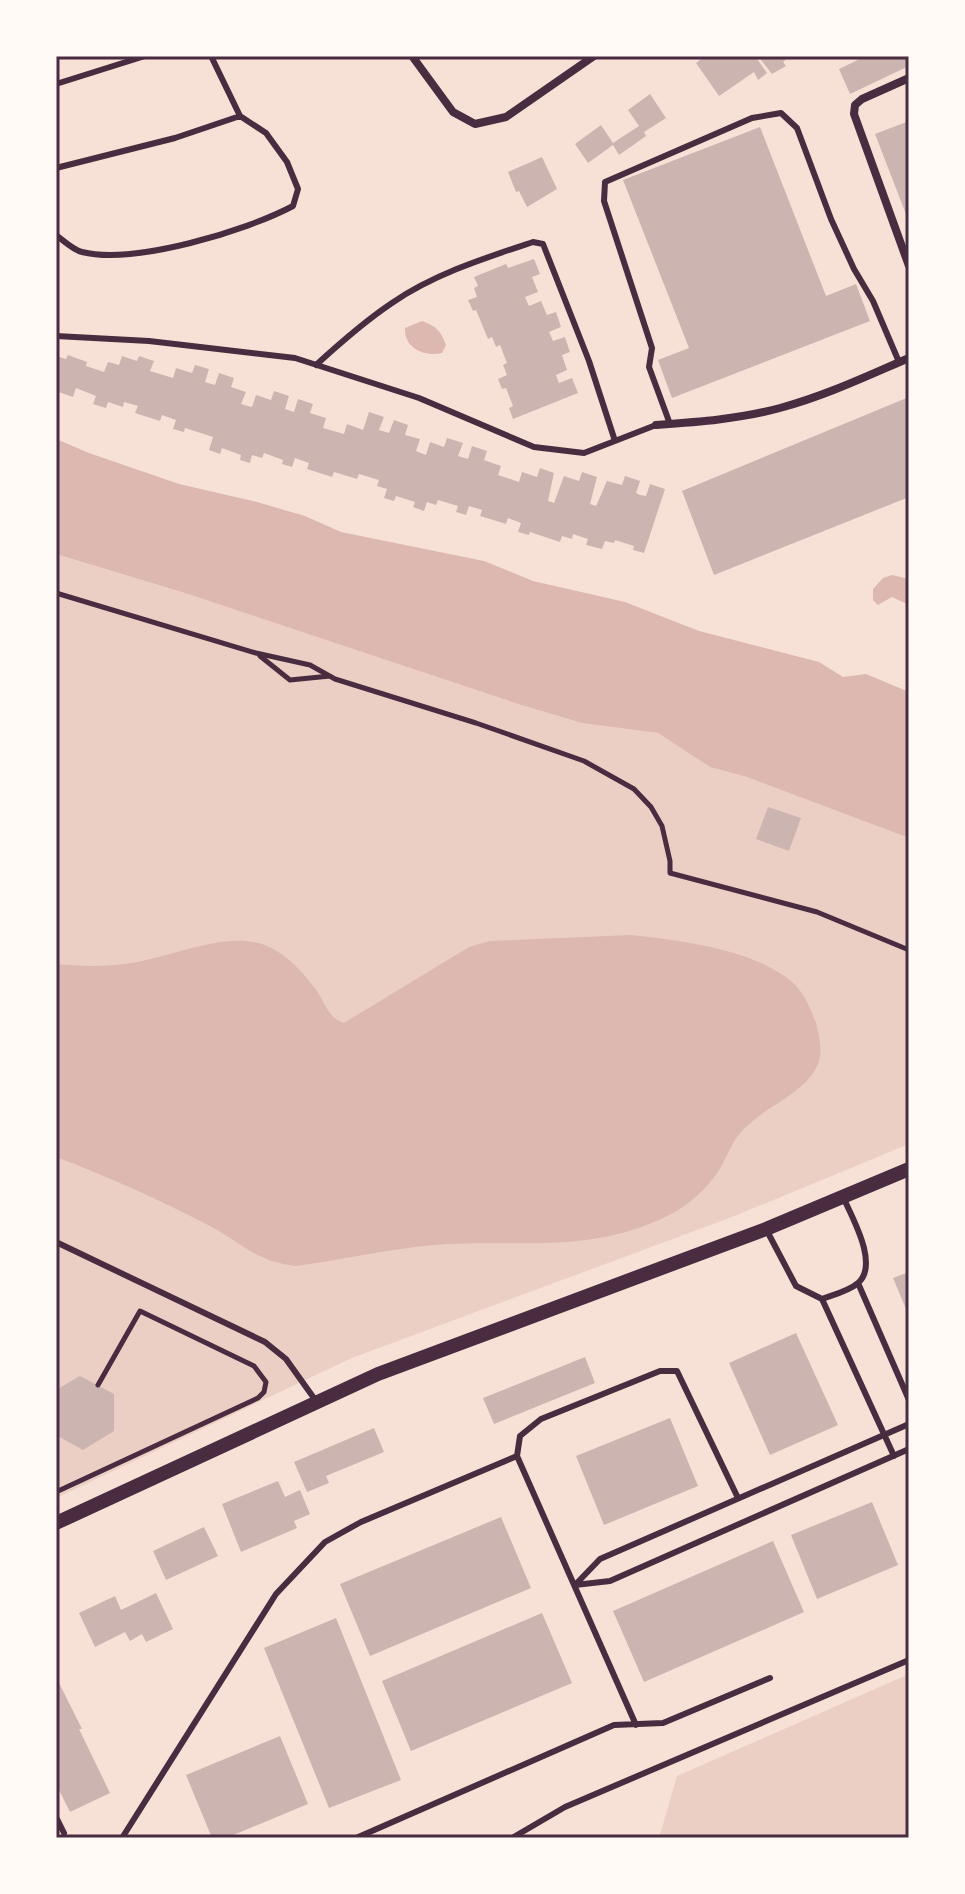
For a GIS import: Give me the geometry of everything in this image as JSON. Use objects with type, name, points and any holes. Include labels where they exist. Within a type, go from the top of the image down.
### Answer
[{"type":"street","points":[[412,56],[453,112],[475,124],[506,117],[594,56]]},
{"type":"street","points":[[909,78],[862,99],[855,105],[854,114],[909,266]]},
{"type":"street","points":[[656,425],[726,419],[779,408],[826,393],[909,358]]},
{"type":"street","points":[[56,1523],[316,1401],[421,1357],[766,1229],[909,1169]]},
{"type":"lane","points":[[56,84],[145,56]]},
{"type":"lane","points":[[56,235],[79,252],[123,256],[213,236],[277,215],[293,206],[298,189],[287,162],[266,133],[240,116],[211,56]]},
{"type":"lane","points":[[670,424],[649,367],[652,348],[604,201],[605,182],[752,118],[781,113],[797,128],[831,219],[873,301],[899,362]]},
{"type":"lane","points":[[56,168],[175,138],[240,116]]},
{"type":"lane","points":[[316,365],[394,301],[469,263],[533,242],[543,244],[589,361],[615,441]]},
{"type":"lane","points":[[56,336],[149,341],[295,358],[419,398],[534,447],[584,453],[656,425]]},
{"type":"lane","points":[[822,1299],[858,1283],[866,1272],[864,1244],[843,1197]]},
{"type":"lane","points":[[766,1229],[796,1286],[822,1299],[894,1456]]},
{"type":"lane","points":[[56,1242],[265,1342],[286,1359],[316,1401]]},
{"type":"lane","points":[[858,1283],[909,1400]]},
{"type":"lane","points":[[636,1725],[517,1456],[520,1436],[541,1419],[660,1371],[677,1371],[738,1498]]},
{"type":"lane","points":[[575,1585],[600,1559],[909,1424]]},
{"type":"lane","points":[[575,1585],[610,1581],[909,1449]]},
{"type":"lane","points":[[122,1838],[276,1594],[325,1542],[361,1522],[517,1456]]},
{"type":"lane","points":[[512,1838],[565,1807],[909,1660]]},
{"type":"lane","points":[[356,1838],[614,1725],[663,1723],[770,1678]]},
{"type":"lane","points":[[56,1817],[64,1833]]},
{"type":"path","points":[[56,593],[256,653],[310,665],[335,679],[584,761],[634,789],[651,807],[662,826],[670,873],[817,912],[909,950]]},
{"type":"path","points":[[256,653],[290,680],[331,676],[335,679]]},
{"type":"path","points":[[56,1492],[258,1398],[264,1392],[266,1382],[254,1366],[140,1311],[98,1385]]},
{"type":"shaded area","points":[[422,321],[442,336],[446,345],[442,353],[428,354],[416,350],[408,341],[405,328]]},
{"type":"shaded area","points":[[56,439],[179,484],[305,516],[341,532],[484,561],[533,581],[625,602],[699,631],[819,662],[843,677],[866,674],[909,692],[909,838],[747,777],[710,767],[658,733],[582,723],[521,705],[188,594],[56,554]]},
{"type":"shaded area","points":[[56,554],[188,594],[521,705],[582,723],[658,733],[710,767],[747,777],[909,838],[909,1144],[732,1217],[352,1358],[56,1498]]},
{"type":"shaded area","points":[[892,575],[909,579],[909,605],[892,597],[878,605],[873,600],[873,589],[883,578]]},
{"type":"shaded area","points":[[630,935],[715,948],[757,961],[776,971],[792,982],[803,995],[816,1023],[820,1041],[820,1059],[809,1079],[745,1128],[704,1189],[661,1219],[632,1230],[577,1241],[434,1245],[296,1266],[259,1256],[171,1206],[56,1157],[56,964],[115,965],[229,941],[262,944],[293,963],[317,991],[331,1014],[344,1023],[469,947],[490,941]]},
{"type":"shaded area","points":[[909,1674],[909,1838],[659,1838],[677,1776]]},
{"type":"building","points":[[705,56],[755,56],[767,73],[758,80],[754,72],[719,96],[696,63]]},
{"type":"building","points":[[758,56],[788,58],[783,62],[786,66],[772,74]]},
{"type":"building","points":[[866,56],[909,56],[909,66],[850,94],[839,69]]},
{"type":"building","points":[[650,94],[666,118],[644,132],[646,136],[619,155],[613,145],[588,163],[575,144],[601,125],[613,143],[639,126],[628,110]]},
{"type":"building","points":[[909,121],[909,222],[875,134]]},
{"type":"building","points":[[760,127],[826,296],[856,284],[870,321],[672,398],[658,360],[689,348],[623,180]]},
{"type":"building","points":[[542,157],[557,189],[527,207],[519,191],[516,192],[508,172]]},
{"type":"building","points":[[534,259],[540,274],[532,277],[538,292],[525,297],[529,306],[541,301],[547,315],[556,312],[561,327],[549,332],[553,341],[565,337],[570,352],[562,355],[567,370],[556,375],[559,383],[572,378],[578,393],[513,419],[509,408],[513,406],[506,388],[502,389],[498,379],[507,375],[503,365],[507,363],[500,345],[496,347],[492,337],[488,339],[476,310],[473,311],[468,300],[477,297],[474,288],[478,286],[474,277],[506,264],[508,268]]},
{"type":"building","points":[[68,355],[104,372],[108,362],[119,365],[122,356],[137,361],[139,356],[154,361],[150,371],[173,378],[176,368],[192,373],[195,365],[209,369],[205,382],[215,385],[219,373],[234,378],[231,387],[246,392],[241,404],[252,407],[256,395],[271,400],[274,391],[289,396],[285,409],[294,412],[298,399],[313,404],[310,413],[326,418],[323,428],[344,434],[347,424],[363,430],[369,412],[384,417],[379,430],[389,433],[394,420],[408,425],[405,435],[420,439],[416,451],[426,455],[430,442],[444,447],[447,438],[463,443],[458,456],[468,459],[472,446],[487,451],[484,460],[501,466],[498,475],[519,482],[522,472],[537,477],[540,468],[554,473],[548,501],[554,503],[564,476],[579,481],[582,472],[597,477],[590,504],[596,506],[607,481],[622,485],[625,476],[640,481],[636,493],[640,495],[646,496],[650,484],[665,489],[644,553],[615,540],[614,543],[605,541],[602,549],[586,545],[588,539],[573,534],[572,539],[562,536],[560,542],[530,532],[529,535],[518,532],[521,523],[508,518],[506,524],[480,516],[482,510],[469,506],[466,515],[456,512],[458,506],[438,500],[436,505],[427,502],[424,511],[413,507],[415,502],[396,496],[394,501],[384,498],[387,489],[377,486],[379,480],[359,474],[357,479],[334,472],[332,477],[307,469],[309,463],[295,458],[292,467],[264,453],[262,458],[252,455],[250,463],[240,460],[241,455],[222,448],[220,454],[209,450],[213,437],[185,428],[184,432],[173,429],[176,420],[162,415],[160,421],[135,413],[138,406],[124,402],[123,407],[108,402],[106,408],[93,404],[96,396],[76,388],[73,397],[56,391],[56,356],[66,359]]},
{"type":"building","points":[[909,397],[909,497],[714,575],[682,491]]},
{"type":"building","points":[[768,807],[801,818],[789,851],[756,839]]},
{"type":"building","points":[[909,1272],[909,1316],[893,1278]]},
{"type":"building","points":[[796,1333],[838,1425],[770,1455],[729,1363]]},
{"type":"building","points":[[585,1357],[595,1383],[494,1424],[483,1398]]},
{"type":"building","points":[[80,1376],[114,1394],[114,1431],[83,1450],[56,1435],[56,1390]]},
{"type":"building","points":[[670,1418],[698,1486],[604,1525],[576,1456]]},
{"type":"building","points":[[374,1428],[384,1452],[326,1476],[329,1483],[307,1492],[294,1462]]},
{"type":"building","points":[[278,1481],[285,1497],[300,1490],[310,1514],[294,1521],[297,1528],[241,1552],[222,1504]]},
{"type":"building","points":[[872,1502],[898,1565],[817,1599],[791,1535]]},
{"type":"building","points":[[501,1517],[531,1588],[370,1656],[340,1584]]},
{"type":"building","points":[[204,1527],[218,1556],[166,1580],[153,1551]]},
{"type":"building","points":[[773,1541],[804,1612],[644,1682],[613,1611]]},
{"type":"building","points":[[156,1593],[173,1629],[146,1642],[142,1634],[130,1641],[125,1632],[95,1647],[79,1613],[115,1596],[121,1610]]},
{"type":"building","points":[[542,1613],[572,1683],[411,1751],[382,1681]]},
{"type":"building","points":[[336,1618],[401,1780],[329,1808],[264,1648]]},
{"type":"building","points":[[56,1677],[110,1793],[70,1812],[56,1784]]},
{"type":"building","points":[[280,1736],[308,1804],[226,1838],[212,1838],[186,1775]]}]
